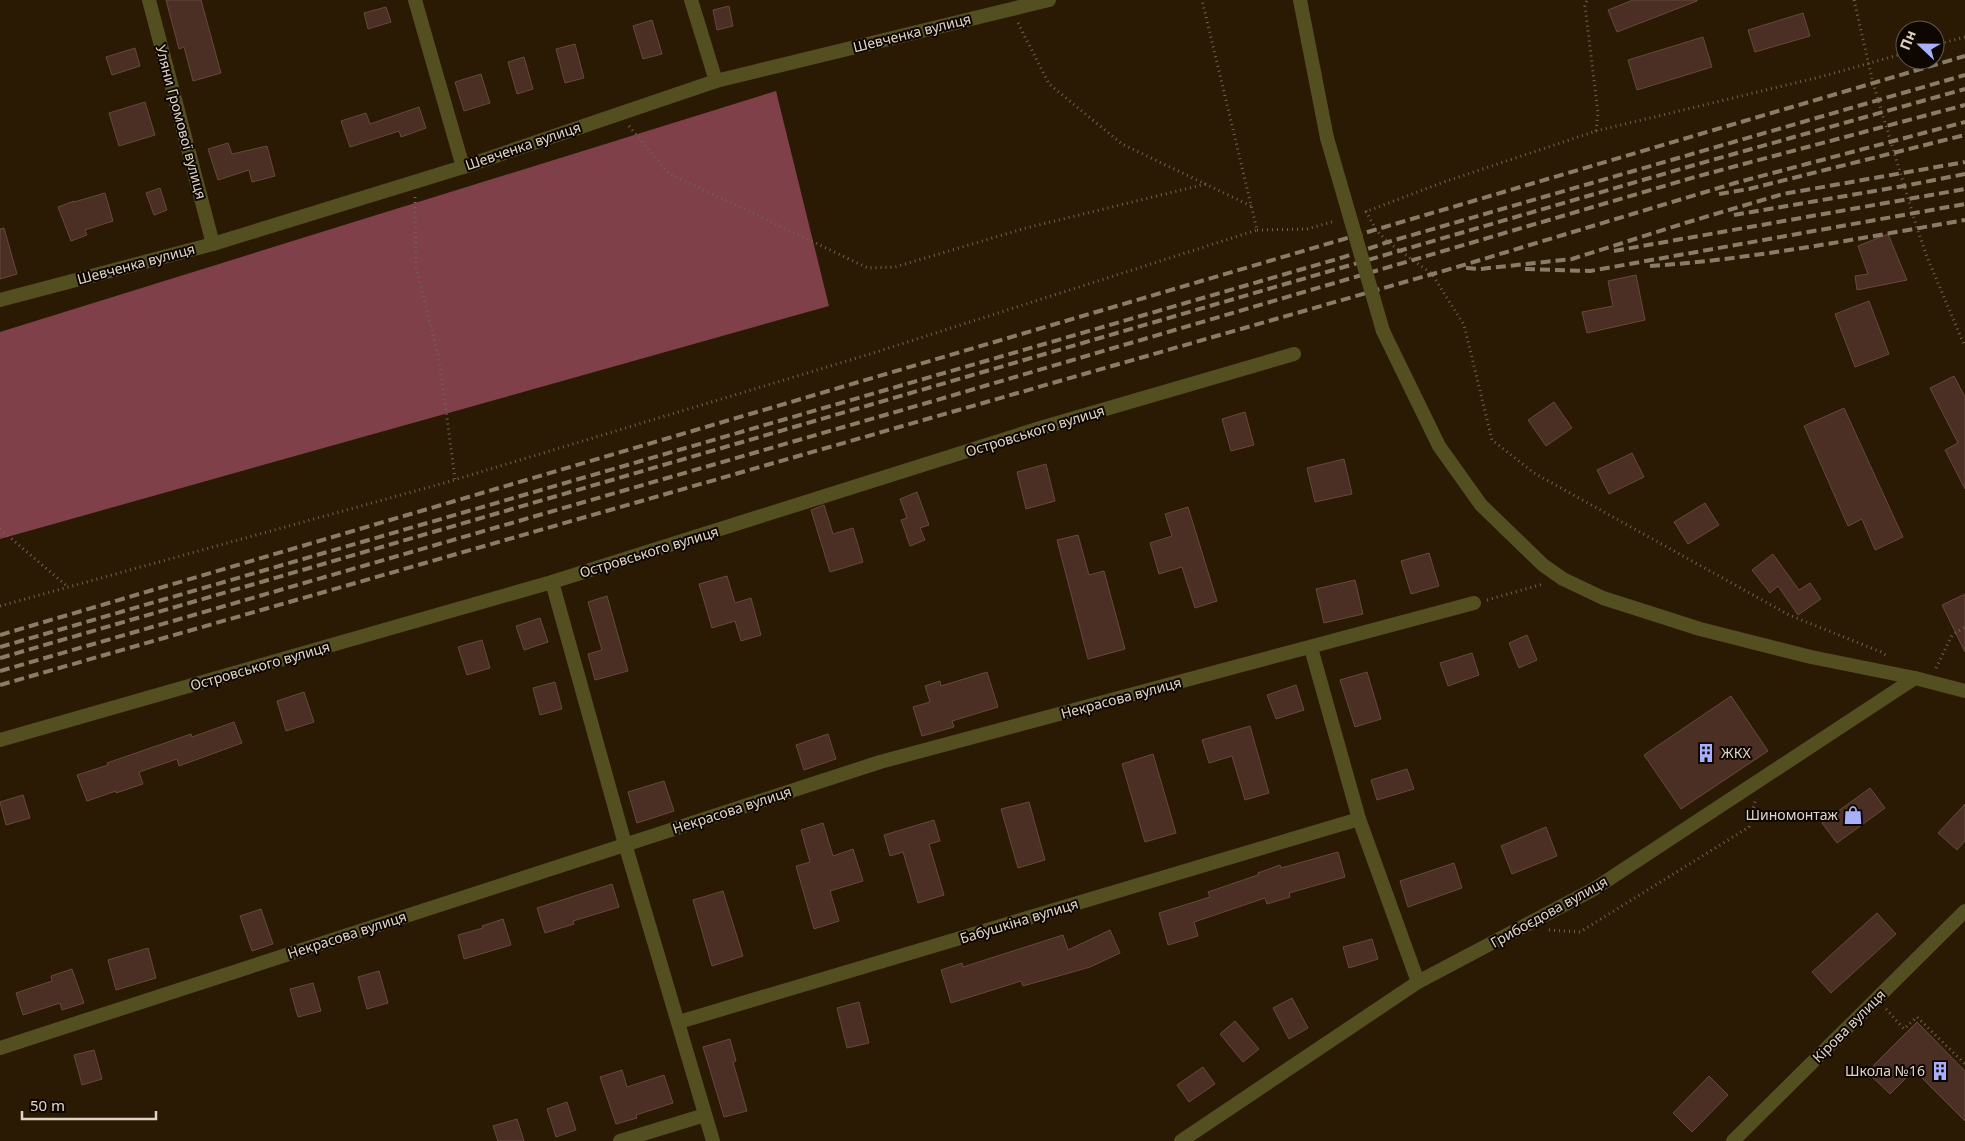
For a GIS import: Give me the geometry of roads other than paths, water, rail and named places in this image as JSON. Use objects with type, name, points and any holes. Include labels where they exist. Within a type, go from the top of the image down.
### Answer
[{"type":"street","name":"Уляни Громової вулиця","points":[[149,0],[213,244]]},
{"type":"street","points":[[415,0],[463,167]]},
{"type":"street","points":[[691,0],[716,80]]},
{"type":"street","name":"Шевченка вулиця","points":[[0,300],[213,244],[415,182],[716,80],[1049,0]]},
{"type":"street","points":[[1300,0],[1327,138],[1383,331],[1439,446],[1481,505],[1543,565],[1563,579],[1603,598],[1700,629],[1811,657],[1915,678],[1965,691]]},
{"type":"street","name":"Островського вулиця","points":[[0,740],[552,582],[1037,429],[1294,354]]},
{"type":"street","points":[[552,582],[625,844],[713,1141]]},
{"type":"street","name":"Некрасова вулиця","points":[[0,1048],[880,762],[1474,604]]},
{"type":"street","points":[[1311,648],[1359,819],[1418,982]]},
{"type":"street","points":[[1915,678],[1965,701]]},
{"type":"street","name":"Грибоєдова вулиця","points":[[1181,1141],[1418,982],[1594,890],[1915,678]]},
{"type":"street","name":"Бабушкіна вулиця","points":[[678,1022],[1359,819]]},
{"type":"street","name":"Кірова вулиця","points":[[1734,1141],[1965,911]]},
{"type":"street","points":[[620,1141],[705,1114]]},
{"type":"railway","points":[[0,635],[1965,56]]},
{"type":"railway","points":[[0,647],[1965,75]]},
{"type":"railway","points":[[0,658],[1691,166],[1965,89]]},
{"type":"railway","points":[[0,671],[930,402],[1695,177],[1965,105]]},
{"type":"railway","points":[[0,685],[1457,267],[1735,183],[1965,122]]},
{"type":"railway","points":[[1719,194],[1749,189],[1965,135]]},
{"type":"railway","points":[[1466,268],[1480,269],[1572,259],[1783,194],[1965,162]]},
{"type":"railway","points":[[1734,215],[1965,174]]},
{"type":"railway","points":[[1614,251],[1965,189]]},
{"type":"railway","points":[[1525,269],[1590,271],[1965,204]]},
{"type":"railway","points":[[1650,266],[1769,253],[1965,220]]},
{"type":"place","name":"ЖКХ","points":[[1706,753]]},
{"type":"place","name":"Шиномонтаж","points":[[1853,815]]},
{"type":"place","name":"Школа №16","points":[[1940,1071]]}]
